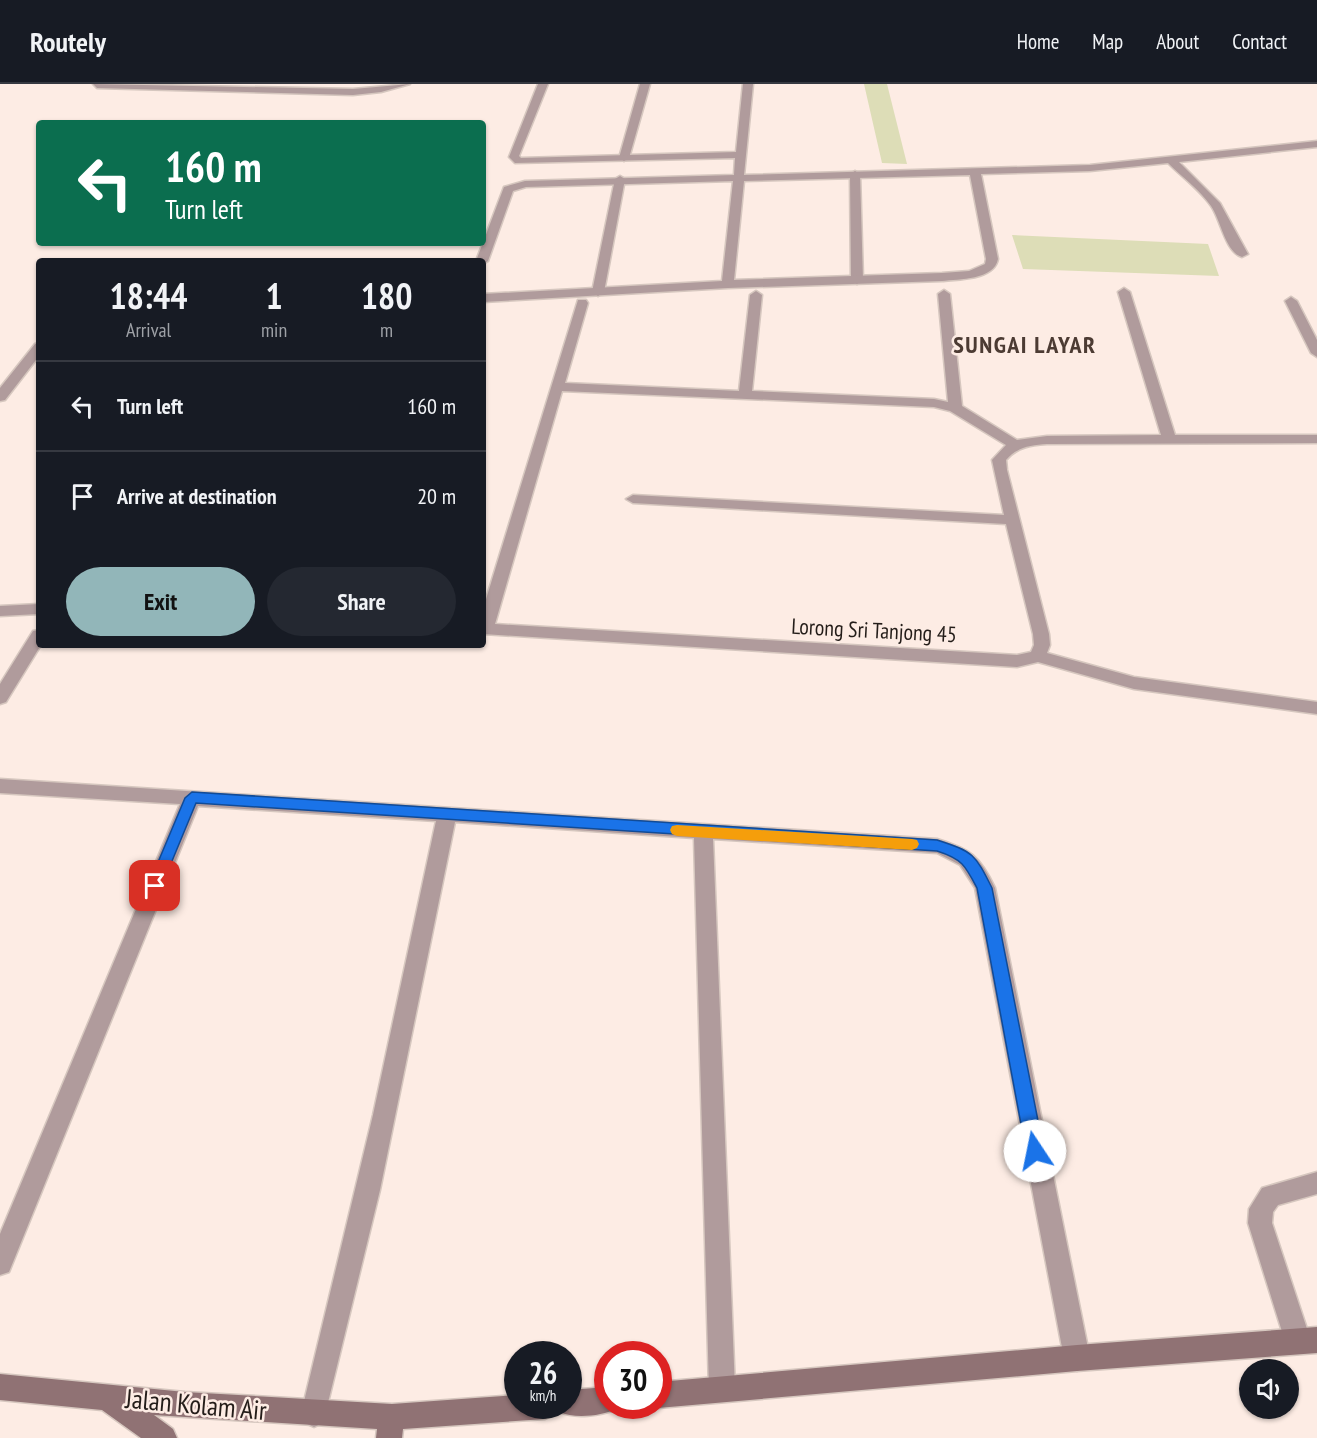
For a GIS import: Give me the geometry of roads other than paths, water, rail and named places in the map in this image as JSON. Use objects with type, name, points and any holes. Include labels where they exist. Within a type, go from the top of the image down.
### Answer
[{"type":"main road","points":[[672,1394],[1307,1340]]},
{"type":"main road","name":"Jalan Kolam Air","points":[[0,1388],[314,1414],[390,1427],[504,1412]]},
{"type":"main road","points":[[107,1398],[164,1438]]},
{"type":"street","points":[[97,85],[353,92],[405,84]]},
{"type":"street","points":[[543,84],[514,157],[519,161],[742,155]]},
{"type":"street","points":[[624,158],[645,84]]},
{"type":"street","points":[[728,284],[748,84]]},
{"type":"street","points":[[483,258],[508,189],[525,184],[620,179],[1090,168],[1317,144]]},
{"type":"street","points":[[1172,160],[1208,194],[1242,254]]},
{"type":"street","points":[[486,298],[728,284],[970,274],[984,270],[991,265],[992,259],[975,172]]},
{"type":"street","points":[[855,174],[857,280]]},
{"type":"street","points":[[598,292],[620,179]]},
{"type":"street","points":[[1124,292],[1169,440]]},
{"type":"street","points":[[944,294],[955,408]]},
{"type":"street","points":[[745,395],[756,295]]},
{"type":"street","points":[[1292,301],[1317,353]]},
{"type":"street","points":[[486,622],[582,303]]},
{"type":"street","points":[[0,397],[36,350]]},
{"type":"street","points":[[558,387],[911,401],[955,408],[1015,446]]},
{"type":"street","points":[[1317,439],[1028,441],[1005,452],[999,460],[1041,634],[1042,645],[1038,656],[1134,683],[1317,708]]},
{"type":"street","points":[[633,499],[1012,520]]},
{"type":"street","points":[[0,611],[36,609]]},
{"type":"street","name":"Lorong Sri Tanjong 45","points":[[486,629],[1017,661],[1038,656]]},
{"type":"street","points":[[0,698],[36,641]]},
{"type":"street","points":[[0,786],[937,846],[959,853],[970,861],[985,888],[1077,1358]]},
{"type":"street","points":[[0,1263],[192,798]]},
{"type":"street","points":[[314,1414],[344,1298],[392,1087],[447,815]]},
{"type":"street","points":[[703,832],[722,1389]]},
{"type":"street","points":[[1307,1340],[1260,1223],[1261,1209],[1270,1196],[1317,1183]]},
{"type":"district","name":"SUNGAI LAYAR","points":[[1025,345]]}]
